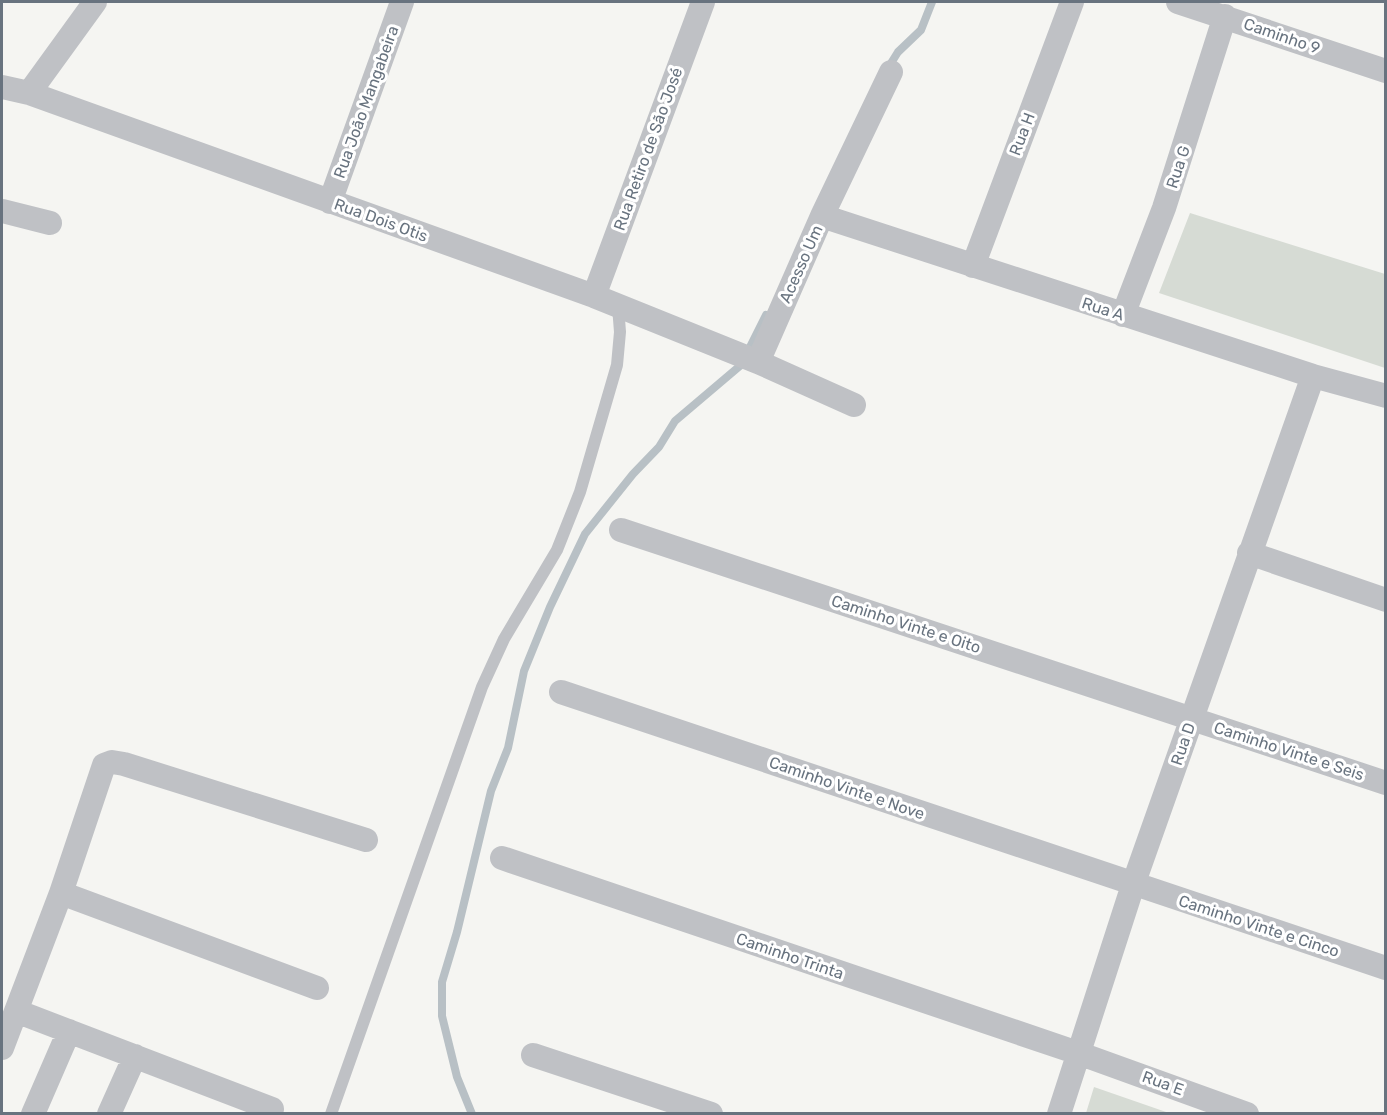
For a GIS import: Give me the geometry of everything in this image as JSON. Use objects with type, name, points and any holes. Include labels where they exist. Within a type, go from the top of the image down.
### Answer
[{"type":"street","points":[[28,93],[95,2]]},
{"type":"street","name":"Rua João Mangabeira","points":[[330,202],[402,2]]},
{"type":"street","name":"Rua Retiro de São José","points":[[594,296],[703,2]]},
{"type":"street","name":"Rua H","points":[[973,266],[1072,2]]},
{"type":"street","name":"Caminho 9","points":[[1178,2],[1386,71]]},
{"type":"street","name":"Rua G","points":[[1123,315],[1164,208],[1225,16]]},
{"type":"street","name":"Acesso Um","points":[[752,359],[891,72]]},
{"type":"street","name":"Rua Dois Otis","points":[[2,87],[28,93],[594,296],[752,359]]},
{"type":"street","points":[[2,211],[50,223]]},
{"type":"street","name":"Rua A","points":[[822,216],[1313,376],[1386,396]]},
{"type":"street","points":[[752,359],[854,405]]},
{"type":"street","name":"Rua D","points":[[1059,1113],[1133,885],[1313,376]]},
{"type":"street","name":"Caminho Vinte e Oito","points":[[621,530],[1192,719]]},
{"type":"street","points":[[1249,554],[1386,600]]},
{"type":"street","name":"Caminho Vinte e Nove","points":[[561,692],[1133,885]]},
{"type":"street","name":"Caminho Vinte e Seis","points":[[1192,719],[1386,783]]},
{"type":"street","points":[[2,1048],[61,893],[100,770],[112,762],[366,840]]},
{"type":"street","name":"Caminho Trinta","points":[[502,858],[1078,1053]]},
{"type":"street","name":"Caminho Vinte e Cinco","points":[[1133,885],[1386,968]]},
{"type":"street","points":[[61,893],[317,988]]},
{"type":"street","points":[[16,1011],[272,1109]]},
{"type":"street","points":[[33,1113],[69,1031]]},
{"type":"street","name":"Rua E","points":[[1078,1053],[1247,1113]]},
{"type":"street","points":[[533,1055],[711,1113]]},
{"type":"street","points":[[109,1113],[135,1056]]},
{"type":"lane","points":[[331,1113],[482,687],[504,639],[557,550],[580,492],[617,365],[620,332],[618,306]]},
{"type":"shaded area","points":[[1190,213],[1385,274],[1385,368],[1159,293]]},
{"type":"shaded area","points":[[1094,1087],[1169,1113],[1086,1113]]},
{"type":"waterway","points":[[888,68],[898,52],[921,30],[932,2]]},
{"type":"waterway","points":[[472,1114],[457,1077],[442,1016],[442,982],[457,932],[491,791],[508,748],[524,671],[550,607],[585,534],[633,474],[659,447],[675,421],[741,365],[766,315]]}]
